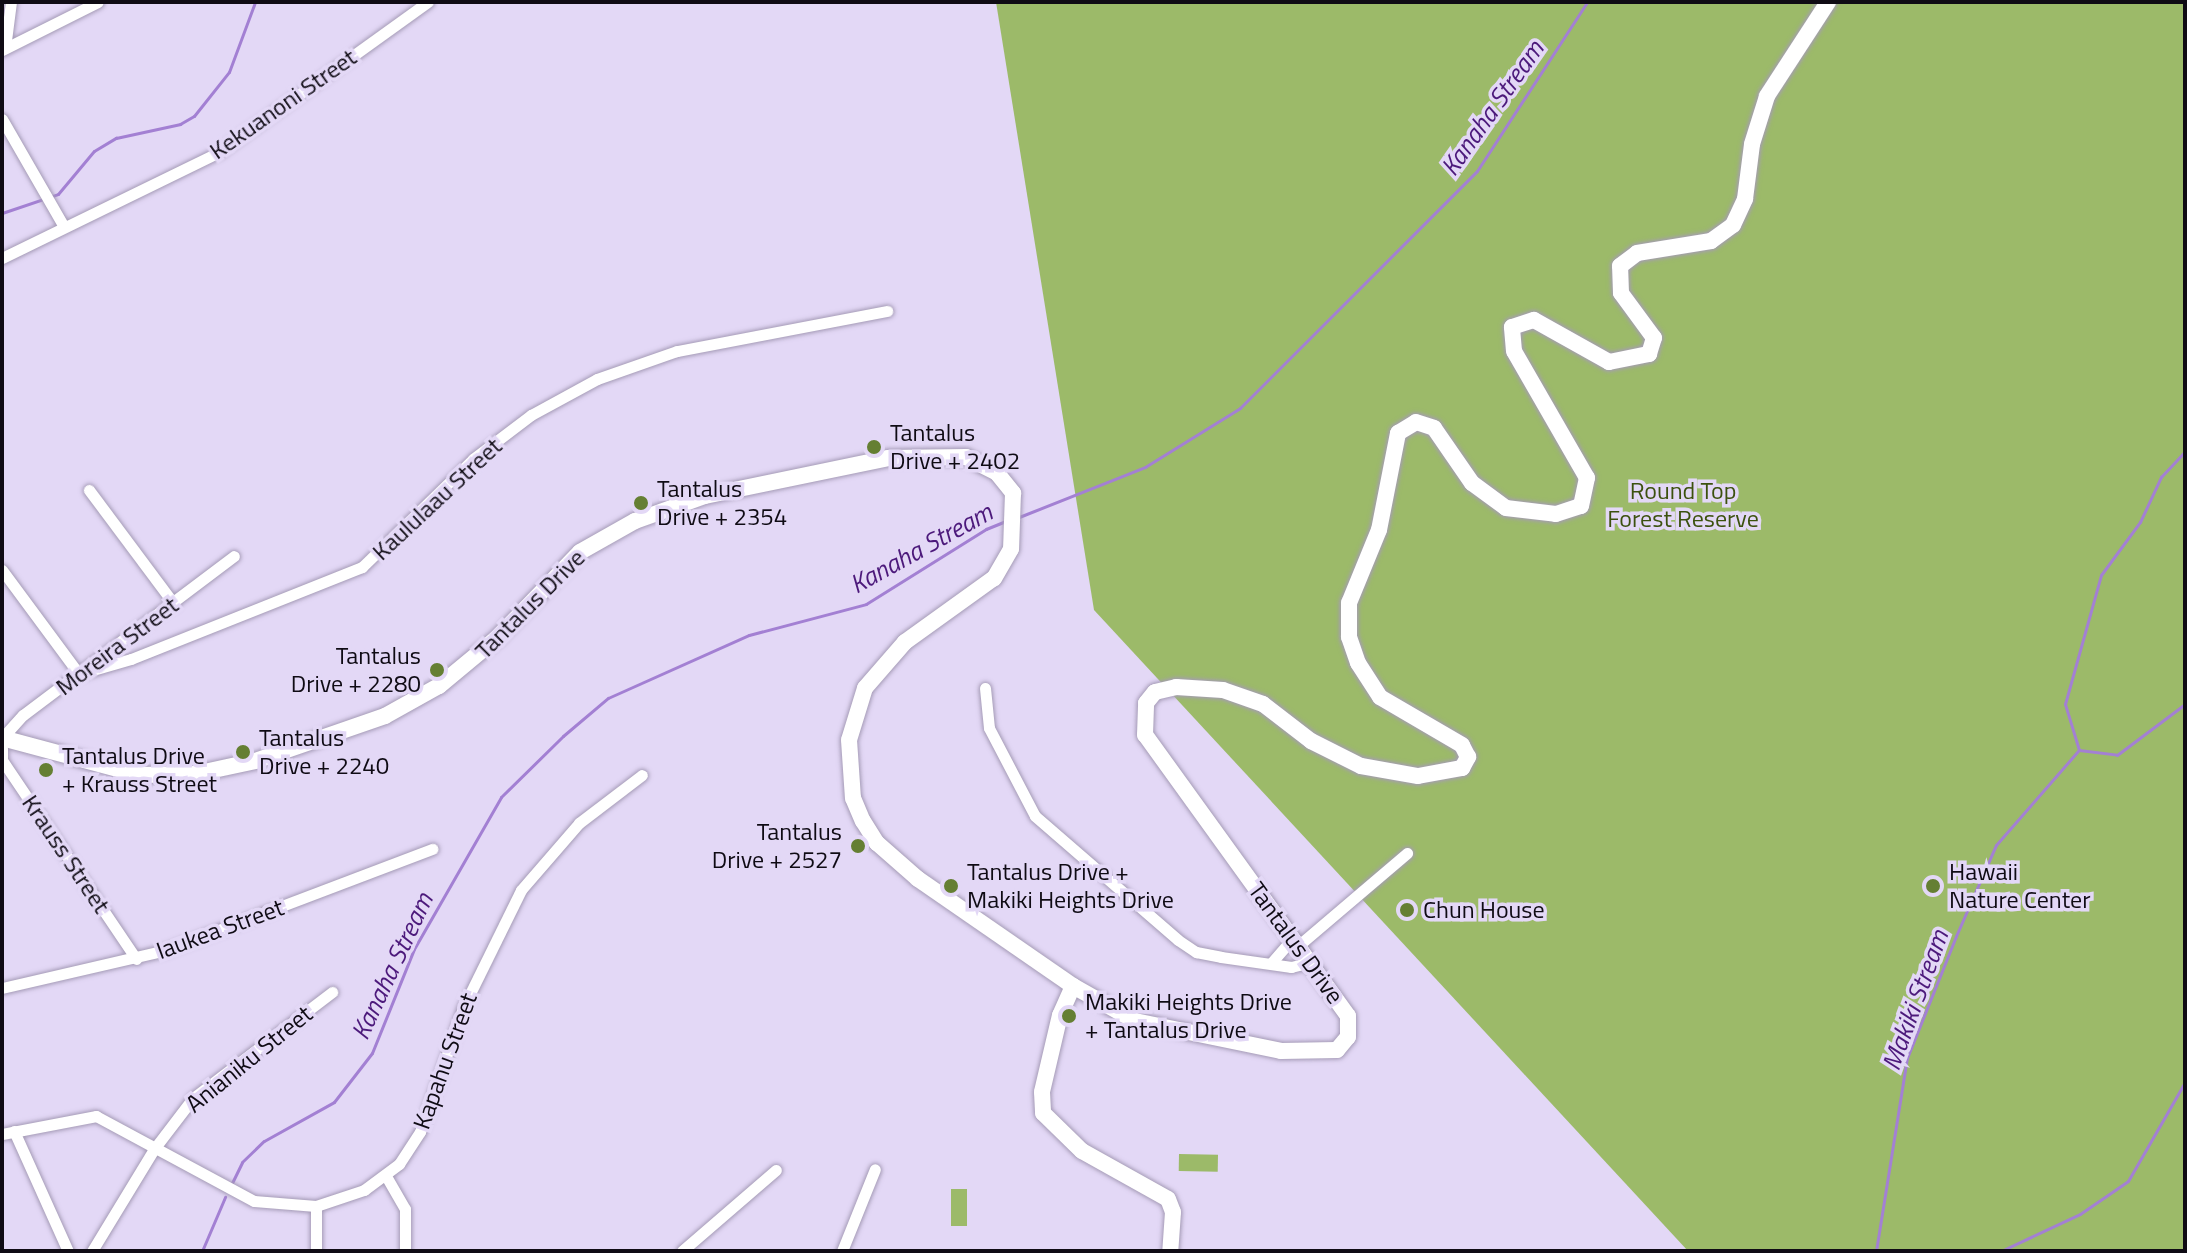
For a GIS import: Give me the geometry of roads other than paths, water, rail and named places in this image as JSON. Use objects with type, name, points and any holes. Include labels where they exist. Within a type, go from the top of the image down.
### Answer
[{"type":"street","points":[[4,49],[11,2]]},
{"type":"street","points":[[4,49],[98,2]]},
{"type":"street","name":"Kekuanoni Street","points":[[2,258],[63,225],[219,152],[428,2]]},
{"type":"street","name":"Tantalus Drive","points":[[2,738],[140,775],[195,774],[255,761],[385,716],[439,686],[498,637],[580,552],[635,521],[705,496],[859,464],[919,455],[966,457],[997,473],[1013,493],[1011,549],[986,586],[905,642],[865,688],[849,740],[853,798],[877,843],[918,879],[1073,986],[1135,1021],[1162,1029],[1281,1051],[1337,1050],[1348,1037],[1348,1016],[1145,735],[1146,703],[1161,690],[1223,690],[1263,704],[1311,741],[1361,766],[1418,776],[1462,768],[1468,757],[1462,745],[1380,697],[1349,637],[1349,603],[1379,530],[1398,433],[1416,422],[1434,428],[1472,483],[1506,508],[1556,514],[1581,506],[1587,478],[1514,351],[1512,327],[1534,320],[1609,362],[1649,354],[1654,338],[1621,293],[1620,266],[1637,253],[1711,241],[1733,225],[1745,199],[1752,144],[1767,96],[1828,2]]},
{"type":"street","points":[[2,119],[63,225]]},
{"type":"street","name":"Kaululaau Street","points":[[79,674],[131,659],[362,567],[473,459],[531,415],[597,379],[677,351],[887,311]]},
{"type":"street","points":[[89,490],[174,604]]},
{"type":"street","name":"Moreira Street","points":[[2,738],[23,715],[234,556]]},
{"type":"street","points":[[2,570],[79,674]]},
{"type":"street","points":[[985,688],[989,728],[1035,816],[1051,831],[1196,952],[1291,967],[1311,962]]},
{"type":"street","name":"Krauss Street","points":[[2,748],[2,760],[136,959]]},
{"type":"street","name":"Kapahu Street","points":[[8,1133],[96,1116],[242,1197],[267,1204],[316,1206],[350,1196],[386,1176],[420,1132],[463,1008],[510,909],[579,823],[642,775]]},
{"type":"street","name":"Iaukea Street","points":[[4,985],[136,959],[432,849]]},
{"type":"street","points":[[1272,962],[1407,853]]},
{"type":"street","points":[[1073,986],[1047,1065],[1043,1113],[1082,1151],[1168,1199],[1173,1212],[1170,1251]]},
{"type":"street","name":"Anianiku Street","points":[[92,1251],[154,1149],[193,1098],[332,992]]},
{"type":"street","points":[[8,1133],[68,1251]]},
{"type":"street","points":[[842,1251],[875,1169]]},
{"type":"street","points":[[682,1251],[776,1170]]},
{"type":"street","points":[[386,1176],[405,1209],[405,1251]]},
{"type":"street","points":[[316,1206],[316,1251]]},
{"type":"waterway","points":[[2,213],[58,194],[94,151],[116,138],[180,124],[194,116],[229,72],[255,2]]},
{"type":"waterway","name":"Kanaha Stream","points":[[1019,517],[1145,467],[1240,408],[1477,171],[1587,2]]},
{"type":"waterway","points":[[2079,750],[2065,704],[2101,575],[2140,522],[2161,477],[2185,451]]},
{"type":"waterway","name":"Kanaha Stream","points":[[231,1185],[242,1162],[264,1141],[334,1102],[372,1053],[414,949],[501,797],[563,736],[608,698],[749,635],[866,604],[986,529],[1008,520]]},
{"type":"waterway","points":[[2079,750],[2117,755],[2185,704]]},
{"type":"waterway","name":"Makiki Stream","points":[[1876,1251],[1907,1058],[1956,936],[1996,845],[2079,750]]},
{"type":"waterway","points":[[2001,1251],[2080,1214],[2128,1181],[2185,1082]]},
{"type":"waterway","name":"Kanaha Stream","points":[[202,1251],[225,1197]]},
{"type":"place","name":"Tantalus Drive + 2402","points":[[874,447]]},
{"type":"place","name":"Tantalus Drive + 2354","points":[[641,503]]},
{"type":"place","name":"Tantalus Drive + 2280","points":[[437,670]]},
{"type":"place","name":"Tantalus Drive + 2240","points":[[243,752]]},
{"type":"place","name":"Tantalus Drive + Krauss Street","points":[[46,770]]},
{"type":"place","name":"Tantalus Drive + 2527","points":[[858,846]]},
{"type":"place","name":"Tantalus Drive + Makiki Heights Drive","points":[[951,886]]},
{"type":"place","name":"Hawaii Nature Center","points":[[1933,886]]},
{"type":"place","name":"Chun House","points":[[1407,910]]},
{"type":"place","name":"Makiki Heights Drive + Tantalus Drive","points":[[1069,1016]]},
{"type":"park label","name":"Round Top Forest Reserve","points":[[1683,505]]}]
